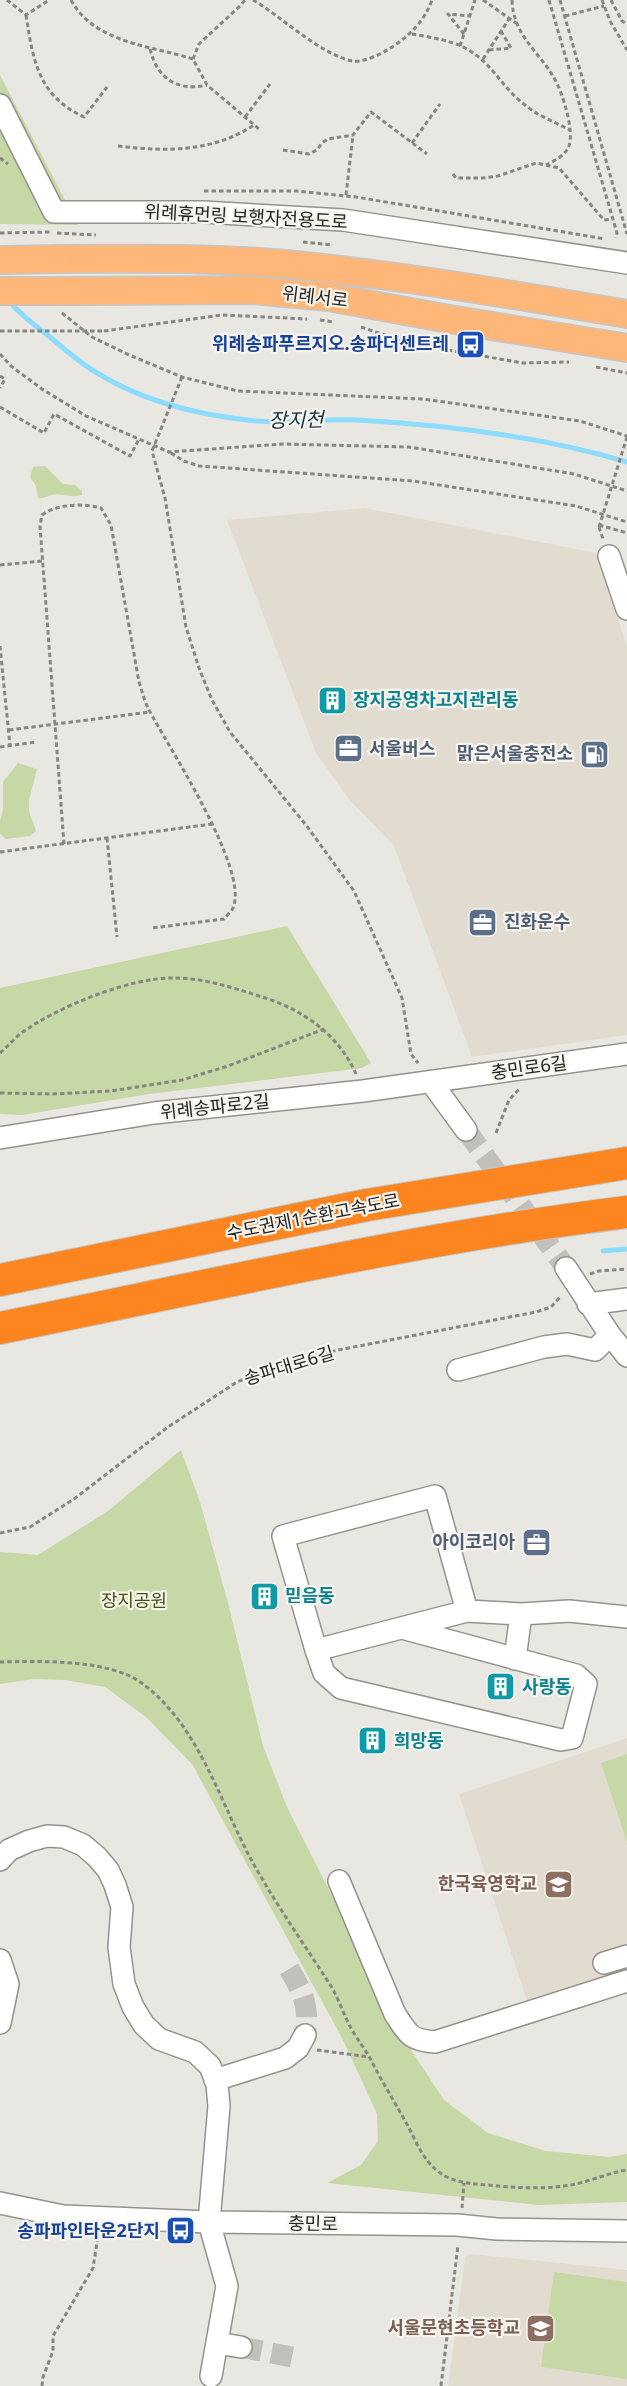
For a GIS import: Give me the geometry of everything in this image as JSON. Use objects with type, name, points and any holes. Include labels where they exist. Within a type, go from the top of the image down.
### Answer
[{"type":"highway","name":"수도권제1순환고속도로","points":[[0,1280],[367,1206],[627,1163]]},
{"type":"highway","points":[[0,1328],[388,1249],[627,1212]]},
{"type":"main road","name":"위례서로","points":[[0,260],[61,242],[221,260],[283,264],[457,286],[627,314]]},
{"type":"main road","name":"위례서로","points":[[0,291],[252,290],[329,297],[627,348]]},
{"type":"street","name":"위례휴먼링 보행자전용도로","points":[[0,105],[54,212],[203,212],[343,220],[627,263]]},
{"type":"street","points":[[609,556],[627,609]]},
{"type":"street","name":"충민로6길","points":[[431,1082],[627,1054]]},
{"type":"street","name":"위례송파로2길","points":[[0,1138],[154,1113],[431,1082]]},
{"type":"street","points":[[431,1082],[466,1130]]},
{"type":"street","points":[[574,1276],[588,1304],[627,1356]]},
{"type":"street","points":[[588,1304],[627,1299]]},
{"type":"street","points":[[458,1370],[544,1347],[567,1344],[595,1350],[610,1335]]},
{"type":"street","points":[[401,1628],[576,1675],[586,1684],[572,1738],[561,1740],[341,1688],[324,1673],[284,1536],[435,1496],[467,1611]]},
{"type":"street","points":[[316,1650],[467,1611],[521,1614],[569,1611],[627,1617]]},
{"type":"street","points":[[515,1659],[521,1614]]},
{"type":"street","points":[[0,1860],[9,1851],[46,1836],[64,1837],[83,1845],[97,1857],[108,1870],[116,1885],[122,1907],[119,1947],[124,1984],[133,2007],[144,2025],[159,2039],[195,2052],[210,2066],[215,2079],[219,2106],[209,2222],[227,2286],[211,2376]]},
{"type":"street","points":[[339,1881],[395,2014],[406,2031],[418,2041],[435,2042],[627,1981]]},
{"type":"street","points":[[604,1963],[627,1956]]},
{"type":"street","points":[[0,1960],[8,1984],[0,2023]]},
{"type":"street","points":[[215,2079],[285,2058],[302,2042]]},
{"type":"street","name":"충민로","points":[[0,2203],[63,2216],[103,2218],[627,2231]]},
{"type":"street","points":[[217,2343],[241,2347]]},
{"type":"path","points":[[7,0],[26,15],[33,58],[51,95],[84,117],[107,87]]},
{"type":"path","points":[[26,15],[49,0]]},
{"type":"path","points":[[70,0],[94,25],[140,47],[171,52],[193,59],[207,85],[259,129]]},
{"type":"path","points":[[193,59],[199,44],[244,0]]},
{"type":"path","points":[[253,0],[277,15],[314,44],[353,61],[372,57],[393,47],[420,25],[432,0]]},
{"type":"path","points":[[460,46],[475,0]]},
{"type":"path","points":[[483,0],[516,23]]},
{"type":"path","points":[[512,0],[516,23],[523,39],[553,76],[570,130],[569,148],[564,154],[546,165]]},
{"type":"path","points":[[549,0],[617,233],[616,238]]},
{"type":"path","points":[[560,0],[627,234]]},
{"type":"path","points":[[602,0],[610,21],[627,50]]},
{"type":"path","points":[[611,0],[622,21],[627,24]]},
{"type":"path","points":[[564,16],[604,6]]},
{"type":"path","points":[[464,34],[448,14],[470,16]]},
{"type":"path","points":[[483,59],[509,19]]},
{"type":"path","points":[[489,50],[511,48],[501,31]]},
{"type":"path","points":[[411,33],[460,46],[483,59],[525,106],[570,130]]},
{"type":"path","points":[[150,49],[153,63],[166,79],[191,88],[207,85]]},
{"type":"path","points":[[245,117],[270,84]]},
{"type":"path","points":[[412,143],[440,104]]},
{"type":"path","points":[[343,220],[352,135],[371,112],[427,154]]},
{"type":"path","points":[[118,146],[150,150],[179,150],[216,143],[238,135],[254,125]]},
{"type":"path","points":[[283,150],[309,154],[317,150],[328,139],[352,135]]},
{"type":"path","points":[[453,174],[456,178],[483,178],[504,174],[536,163],[559,168],[604,220],[613,219]]},
{"type":"path","points":[[622,216],[627,215]]},
{"type":"path","points":[[0,233],[52,232]]},
{"type":"path","points":[[58,310],[92,337],[182,377],[238,391],[423,399],[580,421],[627,437],[599,526],[627,533]]},
{"type":"path","points":[[0,331],[104,331],[222,315],[267,316],[339,323]]},
{"type":"path","points":[[360,326],[408,343],[523,363],[569,362]]},
{"type":"path","points":[[0,354],[11,366],[42,389],[86,416],[199,466],[413,481],[576,506],[627,522]]},
{"type":"path","points":[[592,366],[627,373]]},
{"type":"path","points":[[0,376],[5,379],[0,388]]},
{"type":"path","points":[[182,377],[152,451],[165,498],[186,627],[212,700],[230,732],[306,825],[354,891],[402,998],[411,1054],[431,1082]]},
{"type":"path","points":[[0,407],[44,433],[54,414],[130,456],[139,439]]},
{"type":"path","points":[[169,452],[282,444],[409,447],[574,474],[627,491]]},
{"type":"path","points":[[64,844],[40,526],[42,515],[50,510],[88,504],[101,508],[111,525],[139,682],[150,712],[213,824],[230,871],[234,894],[233,908],[224,919],[152,928]]},
{"type":"path","points":[[0,565],[43,561]]},
{"type":"path","points":[[0,646],[10,746]]},
{"type":"path","points":[[9,730],[150,712]]},
{"type":"path","points":[[0,747],[36,742]]},
{"type":"path","points":[[0,852],[213,824]]},
{"type":"path","points":[[107,838],[117,938]]},
{"type":"path","points":[[0,1053],[21,1034],[67,1007],[141,981],[172,978],[203,980],[278,1001],[324,1029],[349,1058],[363,1091]]},
{"type":"path","points":[[0,1093],[52,1094],[111,1091],[182,1080],[228,1066],[324,1029]]},
{"type":"path","points":[[496,1133],[509,1100],[526,1082]]},
{"type":"path","points":[[574,1276],[627,1269]]},
{"type":"path","name":"송파대로6길","points":[[0,1533],[30,1527],[74,1499],[168,1427],[237,1382],[288,1362],[339,1350],[536,1312],[551,1307],[574,1276]]},
{"type":"path","points":[[0,1662],[79,1663],[112,1670],[142,1683],[180,1722],[199,1754],[253,1862],[331,1985],[342,2014],[369,2057],[381,2083],[428,2164],[449,2178],[464,2183],[526,2189],[548,2188],[588,2181],[601,2175],[627,2170]]},
{"type":"path","points":[[302,2042],[369,2057]]},
{"type":"path","points":[[441,2386],[464,2183]]},
{"type":"path","points":[[42,2386],[53,2351],[53,2336],[93,2268],[103,2218]]},
{"type":"shaded area","points":[[365,508],[596,553],[627,646],[627,1035],[472,1057],[394,846],[348,798],[316,753],[227,520]]},
{"type":"shaded area","name":"한국육영학교","points":[[627,1738],[627,1975],[529,2007],[459,1794]]},
{"type":"shaded area","name":"서울문현초등학교","points":[[470,2254],[627,2270],[627,2386],[448,2386],[465,2258]]},
{"type":"green space","points":[[0,75],[78,225],[0,224]]},
{"type":"green space","points":[[45,466],[63,484],[75,485],[82,491],[82,495],[50,495],[38,498],[36,486],[30,477],[33,467]]},
{"type":"green space","points":[[18,763],[37,769],[29,800],[29,811],[36,831],[30,836],[6,839],[0,834],[3,782]]},
{"type":"green space","points":[[287,926],[371,1063],[362,1068],[149,1094],[22,1115],[0,1114],[0,988]]},
{"type":"green space","name":"장지공원","points":[[181,1450],[200,1502],[228,1603],[263,1746],[287,1807],[376,1990],[407,2044],[444,2100],[488,2133],[546,2151],[609,2157],[627,2154],[627,2202],[539,2205],[327,2183],[361,2165],[378,2141],[377,2114],[342,2038],[192,1764],[146,1717],[105,1687],[65,1680],[34,1679],[0,1684],[0,1552],[38,1555],[108,1511]]},
{"type":"green space","points":[[627,1754],[627,1842],[601,1763]]},
{"type":"green space","points":[[554,2272],[627,2282],[627,2379],[541,2367]]},
{"type":"waterway","name":"장지천","points":[[9,301],[28,320],[91,369],[134,392],[174,406],[257,421],[357,420],[494,433],[561,445],[627,462]]},
{"type":"waterway","points":[[603,1251],[627,1249]]},
{"type":"tunnel","points":[[466,1130],[566,1268]]},
{"type":"tunnel","points":[[289,1969],[298,1985],[306,2008],[305,2035]]},
{"type":"tunnel","points":[[241,2347],[292,2357]]},
{"type":"place","name":"위례송파푸르지오.송파더센트레","points":[[470,344]]},
{"type":"place","name":"장지공영차고지관리동","points":[[332,700]]},
{"type":"place","name":"서울버스","points":[[348,749]]},
{"type":"place","name":"맑은서울충전소","points":[[594,754]]},
{"type":"place","name":"진화운수","points":[[483,922]]},
{"type":"place","name":"아이코리아","points":[[536,1542]]},
{"type":"place","name":"믿음동","points":[[264,1596]]},
{"type":"place","name":"사랑동","points":[[501,1687]]},
{"type":"place","name":"희망동","points":[[373,1741]]},
{"type":"place","name":"한국육영학교","points":[[558,1884]]},
{"type":"place","name":"송파파인타운2단지","points":[[181,2231]]},
{"type":"place","name":"서울문현초등학교","points":[[541,2328]]}]
